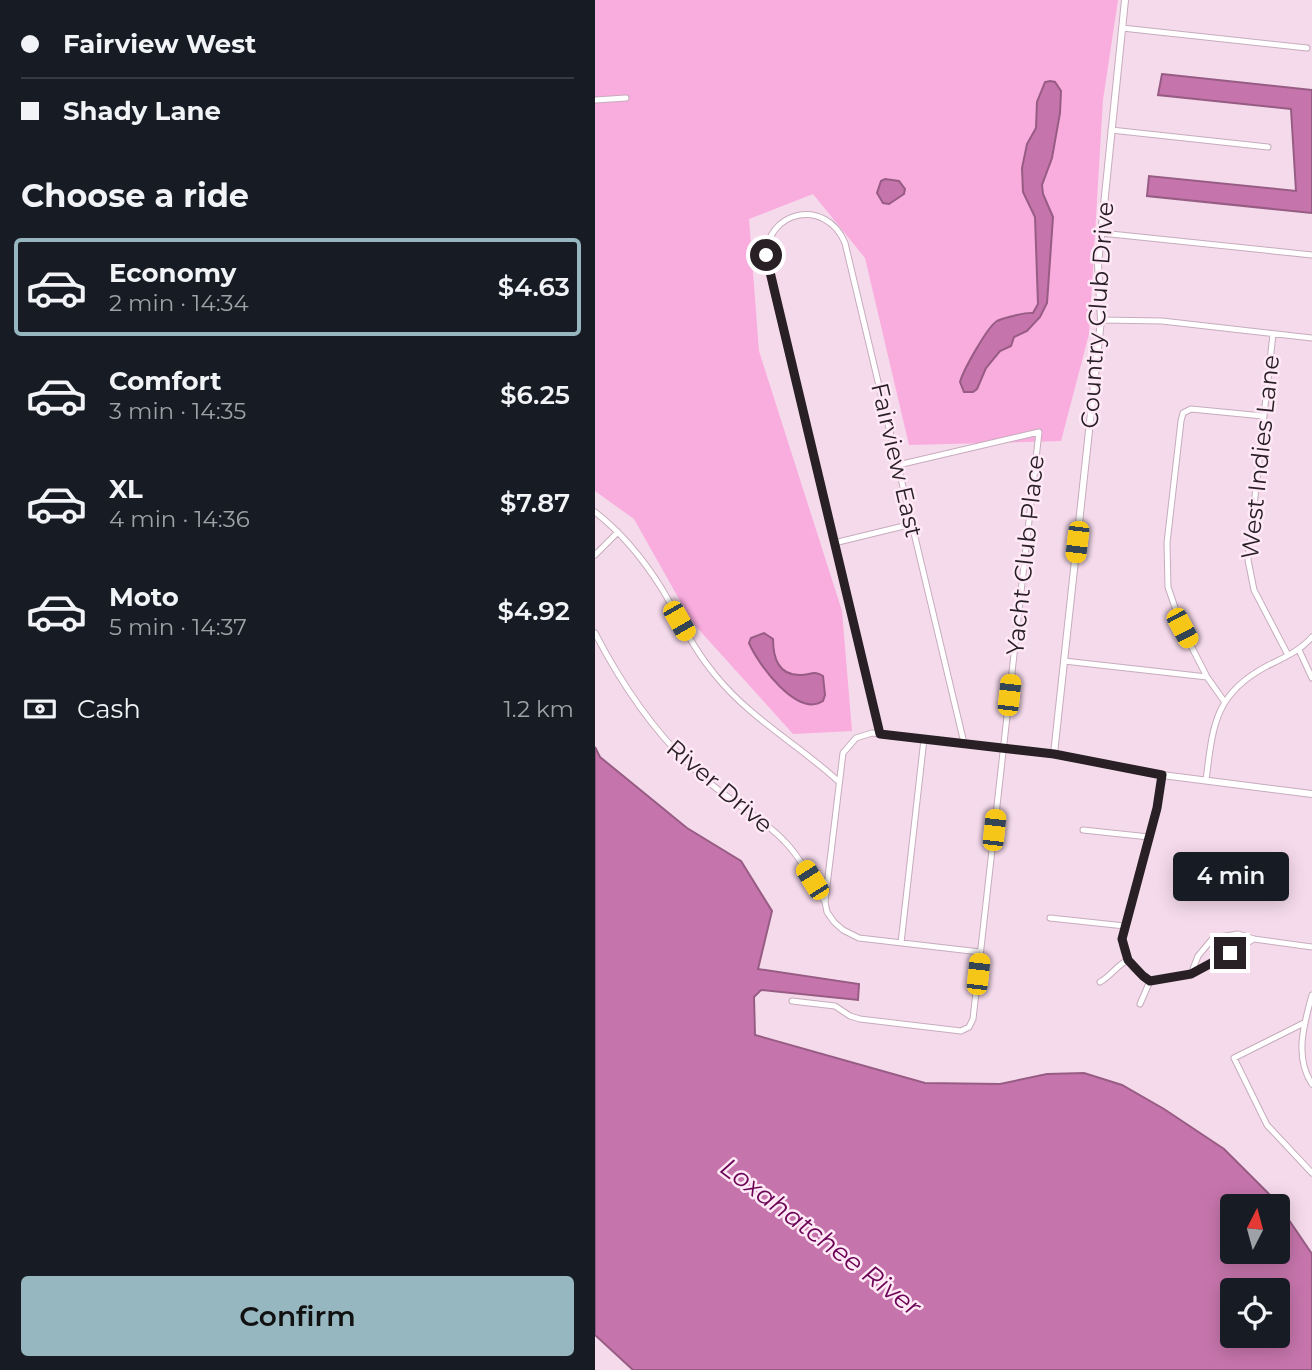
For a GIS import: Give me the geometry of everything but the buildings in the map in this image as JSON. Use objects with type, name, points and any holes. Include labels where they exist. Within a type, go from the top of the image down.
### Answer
[{"type":"street","name":"Country Club Drive","points":[[1054,754],[1101,320],[1098,281],[1101,233],[1125,0]]},
{"type":"street","points":[[1122,28],[1307,48]]},
{"type":"street","points":[[595,100],[626,98]]},
{"type":"street","points":[[1111,130],[1268,147]]},
{"type":"street","name":"Fairview East","points":[[834,542],[767,259],[770,237],[790,218],[803,215],[824,219],[835,227],[843,238],[964,743]]},
{"type":"street","points":[[1101,233],[1312,255]]},
{"type":"street","points":[[1101,320],[1162,321],[1312,338]]},
{"type":"street","name":"West Indies Lane","points":[[1273,334],[1248,571],[1254,590],[1288,655]]},
{"type":"street","points":[[1224,701],[1207,677],[1175,613],[1167,576],[1167,543],[1181,421],[1183,413],[1191,409],[1263,416]]},
{"type":"street","name":"Yacht Club Place","points":[[792,1001],[835,1006],[860,1019],[961,1031],[965,1030],[973,1019],[1039,432],[898,465]]},
{"type":"street","points":[[595,512],[618,532],[653,575],[689,640],[721,683],[759,720],[838,781]]},
{"type":"street","points":[[880,734],[834,542],[912,524]]},
{"type":"street","points":[[595,555],[618,532]]},
{"type":"street","name":"River Drive","points":[[595,633],[624,686],[659,733],[703,777],[781,838],[804,866],[825,902],[827,912],[837,925],[859,938],[901,943]]},
{"type":"street","points":[[1206,780],[1212,731],[1224,701],[1246,678],[1299,650],[1312,637]]},
{"type":"street","points":[[1299,650],[1312,678]]},
{"type":"street","points":[[1064,662],[1207,677]]},
{"type":"street","points":[[825,902],[841,757],[847,746],[863,734],[1054,754],[1162,775],[1312,794]]},
{"type":"street","points":[[924,739],[901,943],[980,952]]},
{"type":"street","points":[[1162,775],[1157,808],[1125,926],[1122,943],[1128,960],[1150,981],[1191,974],[1254,939]]},
{"type":"street","points":[[1083,830],[1149,837]]},
{"type":"street","points":[[1050,918],[1125,926]]},
{"type":"street","points":[[1191,974],[1198,956],[1213,938],[1238,934],[1254,939],[1312,947]]},
{"type":"street","points":[[1100,982],[1110,977],[1128,960]]},
{"type":"street","points":[[1140,1004],[1150,981]]},
{"type":"street","points":[[1312,995],[1304,1023],[1302,1052],[1306,1075],[1312,1084]]},
{"type":"street","points":[[1304,1023],[1234,1058],[1267,1125],[1312,1173]]},
{"type":"shaded area","points":[[595,0],[1118,0],[1103,100],[1089,334],[1061,441],[909,445],[865,258],[813,194],[749,219],[759,351],[842,611],[852,731],[793,734],[692,622],[634,519],[595,491]]},
{"type":"water","points":[[1162,74],[1312,90],[1312,213],[1147,196],[1149,176],[1296,191],[1291,109],[1158,95]]},
{"type":"water","points":[[1045,82],[1055,82],[1061,91],[1052,158],[1042,185],[1053,217],[1047,303],[1040,317],[1027,331],[1014,337],[1011,346],[1000,351],[986,368],[977,389],[964,392],[960,382],[962,376],[987,332],[997,321],[1004,318],[1033,313],[1038,304],[1035,217],[1023,192],[1022,168],[1027,144],[1036,128],[1037,102]]},
{"type":"water","points":[[881,181],[899,181],[905,189],[904,194],[889,204],[883,203],[877,193]]},
{"type":"water","points":[[764,633],[773,639],[776,659],[782,669],[793,674],[814,673],[823,676],[823,701],[813,704],[802,702],[791,696],[770,675],[749,643],[751,638]]},
{"type":"water","name":"Loxahatchee River","points":[[595,747],[600,757],[687,828],[741,861],[772,911],[758,969],[859,984],[858,1000],[761,990],[754,997],[755,1035],[925,1083],[1000,1084],[1047,1074],[1084,1073],[1122,1085],[1224,1149],[1269,1194],[1220,1194],[1220,1264],[1290,1264],[1290,1222],[1312,1254],[1312,1370],[633,1370],[595,1335]]},
{"type":"route","points":[[766,255],[880,734],[1054,754],[1162,775],[1157,808],[1122,939],[1126,956],[1134,968],[1150,981],[1191,974],[1230,953]]}]
